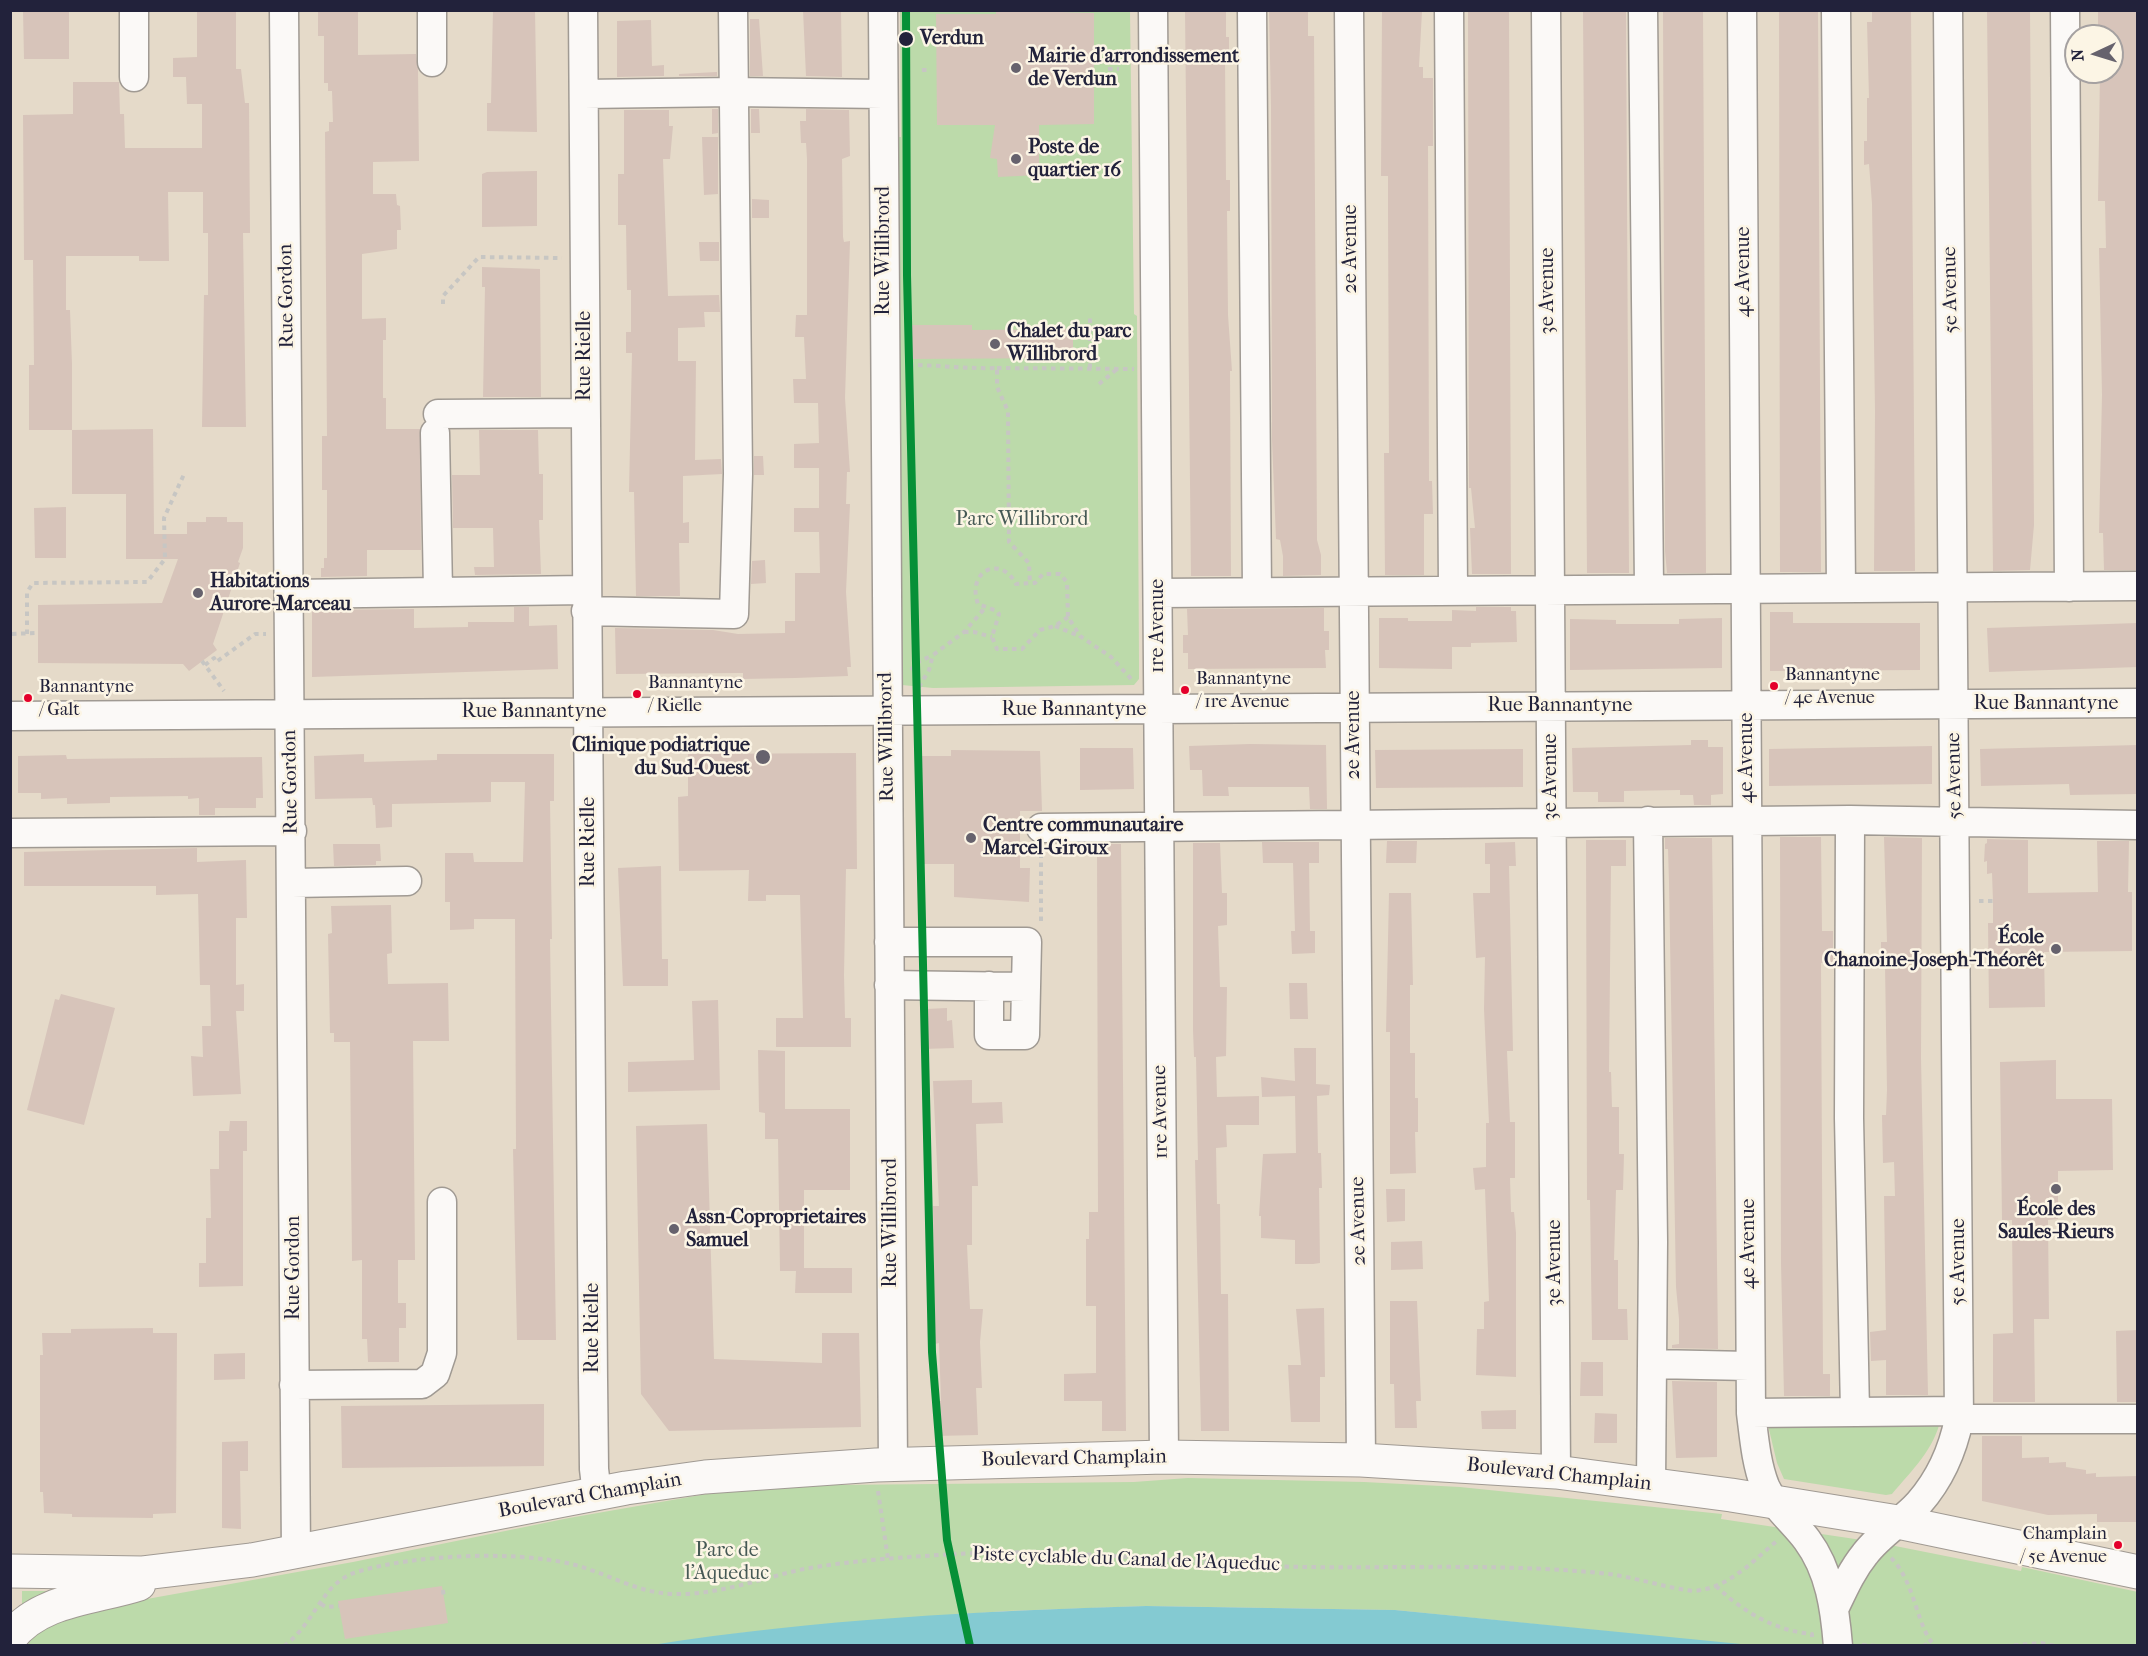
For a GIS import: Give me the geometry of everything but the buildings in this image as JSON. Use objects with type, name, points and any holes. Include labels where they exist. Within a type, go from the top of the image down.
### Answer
[{"type":"main road","name":"Boulevard Champlain","points":[[10,1571],[117,1574],[190,1568],[296,1553],[597,1494],[728,1474],[886,1474],[1164,1457],[1361,1460],[1556,1472],[1651,1484],[1898,1522],[2138,1572]]},
{"type":"main road","points":[[10,1638],[28,1619],[48,1608],[108,1595],[190,1568]]},
{"type":"street","points":[[134,10],[134,77]]},
{"type":"street","name":"Rue Gordon","points":[[284,10],[296,1553]]},
{"type":"street","points":[[432,10],[432,62]]},
{"type":"street","name":"Rue Rielle","points":[[584,10],[586,601],[594,1469],[597,1494]]},
{"type":"street","points":[[290,594],[438,591],[734,614],[738,474],[733,10]]},
{"type":"street","name":"Rue Willibrord","points":[[883,10],[889,942],[886,1474]]},
{"type":"street","name":"1re Avenue","points":[[1153,10],[1164,1457]]},
{"type":"street","points":[[1252,10],[1257,591]]},
{"type":"street","name":"2e Avenue","points":[[1349,10],[1361,1460]]},
{"type":"street","points":[[1449,10],[1453,589]]},
{"type":"street","name":"3e Avenue","points":[[1546,10],[1556,1472]]},
{"type":"street","points":[[1643,10],[1649,588]]},
{"type":"street","name":"4e Avenue","points":[[1742,10],[1751,1413],[1760,1467],[1774,1502],[1810,1543],[1830,1588],[1850,1645]]},
{"type":"street","points":[[1836,10],[1841,588]]},
{"type":"street","name":"5e Avenue","points":[[1835,1607],[1846,1582],[1866,1552],[1919,1503],[1941,1471],[1955,1439],[1960,1415],[1948,10]]},
{"type":"street","points":[[2065,10],[2069,587]]},
{"type":"street","points":[[584,94],[733,92],[883,94]]},
{"type":"street","points":[[438,591],[436,423],[585,412]]},
{"type":"street","points":[[1158,593],[1550,588],[2138,586]]},
{"type":"street","name":"Rue Bannantyne","points":[[10,717],[588,711],[2138,703]]},
{"type":"street","points":[[1850,820],[1849,1118],[1855,1412]]},
{"type":"street","points":[[1041,828],[1850,820],[2138,825]]},
{"type":"street","points":[[1648,821],[1653,1364],[1651,1484]]},
{"type":"street","points":[[10,833],[292,831]]},
{"type":"street","points":[[292,883],[407,881]]},
{"type":"street","points":[[889,942],[1027,942],[1024,1035],[989,1035],[989,986]]},
{"type":"street","points":[[889,985],[1026,987]]},
{"type":"street","points":[[294,1385],[422,1384],[435,1374],[442,1353],[442,1202]]},
{"type":"street","points":[[1653,1364],[1749,1366]]},
{"type":"street","points":[[1751,1413],[1855,1412],[2138,1419]]},
{"type":"path","points":[[1108,69],[1119,69]]},
{"type":"path","points":[[922,70],[927,70]]},
{"type":"path","points":[[443,304],[443,296],[479,257],[562,258]]},
{"type":"path","points":[[1090,316],[1090,368]]},
{"type":"path","points":[[900,365],[944,365],[956,369],[1140,369]]},
{"type":"path","points":[[997,368],[998,387],[1008,411],[1009,542],[1029,563],[1030,584]]},
{"type":"path","points":[[1100,384],[1117,368]]},
{"type":"path","points":[[27,634],[27,592],[33,583],[147,582],[165,559],[164,518],[185,472]]},
{"type":"path","points":[[1068,617],[1055,626],[1040,630],[1022,649],[1014,651],[997,648],[992,638],[999,614],[997,611],[978,604],[974,594],[977,577],[983,572],[998,568],[1007,572],[1016,584],[1035,584],[1043,574],[1049,572],[1065,578],[1068,617],[1080,636]]},
{"type":"path","points":[[910,671],[918,662],[933,655],[964,632],[985,608]]},
{"type":"path","points":[[1055,626],[1080,636],[1119,664],[1138,686]]},
{"type":"path","points":[[964,632],[974,632],[992,638]]},
{"type":"path","points":[[12,634],[35,633]]},
{"type":"path","points":[[224,692],[204,663],[214,658],[216,662],[255,634]]},
{"type":"path","points":[[918,690],[929,670],[933,655]]},
{"type":"path","points":[[1041,828],[1041,921]]},
{"type":"path","points":[[1972,901],[1993,901]]},
{"type":"path","points":[[886,1474],[888,1559]]},
{"type":"path","name":"Piste cyclable du Canal de l'Aqueduc","points":[[284,1646],[309,1622],[334,1583],[350,1574],[420,1560],[499,1557],[556,1561],[584,1568],[639,1588],[674,1594],[715,1591],[825,1566],[888,1559],[1012,1552],[1290,1567],[1501,1566],[1606,1573],[1693,1591],[1716,1586],[1742,1571],[1778,1540]]},
{"type":"path","points":[[1890,1557],[1908,1581],[1927,1636],[1936,1646]]},
{"type":"path","points":[[1716,1586],[1744,1610],[1773,1624],[1812,1634]]},
{"type":"path","points":[[443,1590],[444,1599]]},
{"type":"path","points":[[321,1604],[326,1607],[339,1606]]},
{"type":"path","points":[[1923,1646],[1931,1642]]},
{"type":"path","points":[[2005,1646],[2041,1643],[2055,1646]]},
{"type":"path","points":[[1850,1645],[1878,1646]]},
{"type":"green space","name":"Parc Willibrord","points":[[900,11],[1130,11],[1134,314],[1137,316],[1139,679],[1134,685],[933,688],[902,685],[898,137],[901,137]]},
{"type":"green space","points":[[1941,1418],[1928,1450],[1892,1494],[1886,1495],[1784,1479],[1777,1463],[1767,1421]]},
{"type":"green space","name":"Parc de l'Aqueduc","points":[[1188,1478],[1364,1482],[1460,1487],[1722,1514],[1721,1519],[1875,1542],[2021,1571],[2022,1567],[2138,1592],[2137,1646],[1751,1646],[1395,1610],[1146,1606],[1006,1611],[857,1622],[741,1633],[652,1646],[27,1646],[36,1631],[80,1611],[353,1562],[569,1518],[718,1492],[835,1485],[1134,1482]]},
{"type":"green space","points":[[22,1591],[79,1591],[22,1608]]},
{"type":"water","points":[[1146,1606],[1395,1610],[1751,1645],[652,1645],[775,1629],[898,1618]]},
{"type":"transit line","points":[[906,10],[907,275],[932,1352],[947,1540],[970,1646]]},
{"type":"place","name":"Verdun","points":[[906,39]]},
{"type":"place","name":"Mairie d'arrondissement de Verdun","points":[[1016,68]]},
{"type":"place","name":"Poste de quartier 16","points":[[1016,159]]},
{"type":"place","name":"Chalet du parc Willibrord","points":[[995,344]]},
{"type":"place","name":"Habitations Aurore-Marceau","points":[[198,593]]},
{"type":"place","name":"Bannantyne / 4e Avenue","points":[[1774,686]]},
{"type":"place","name":"Bannantyne / 1re Avenue","points":[[1185,690]]},
{"type":"place","name":"Bannantyne / Rielle","points":[[637,694]]},
{"type":"place","name":"Bannantyne / Galt","points":[[28,698]]},
{"type":"place","name":"Clinique podiatrique du Sud-Ouest","points":[[763,757]]},
{"type":"place","name":"Centre communautaire Marcel-Giroux","points":[[971,838]]},
{"type":"place","name":"École Chanoine-Joseph-Théorêt","points":[[2056,949]]},
{"type":"place","name":"École des Saules-Rieurs","points":[[2056,1189]]},
{"type":"place","name":"Assn-Coproprietaires Samuel","points":[[674,1229]]},
{"type":"place","name":"Champlain / 5e Avenue","points":[[2118,1545]]}]
